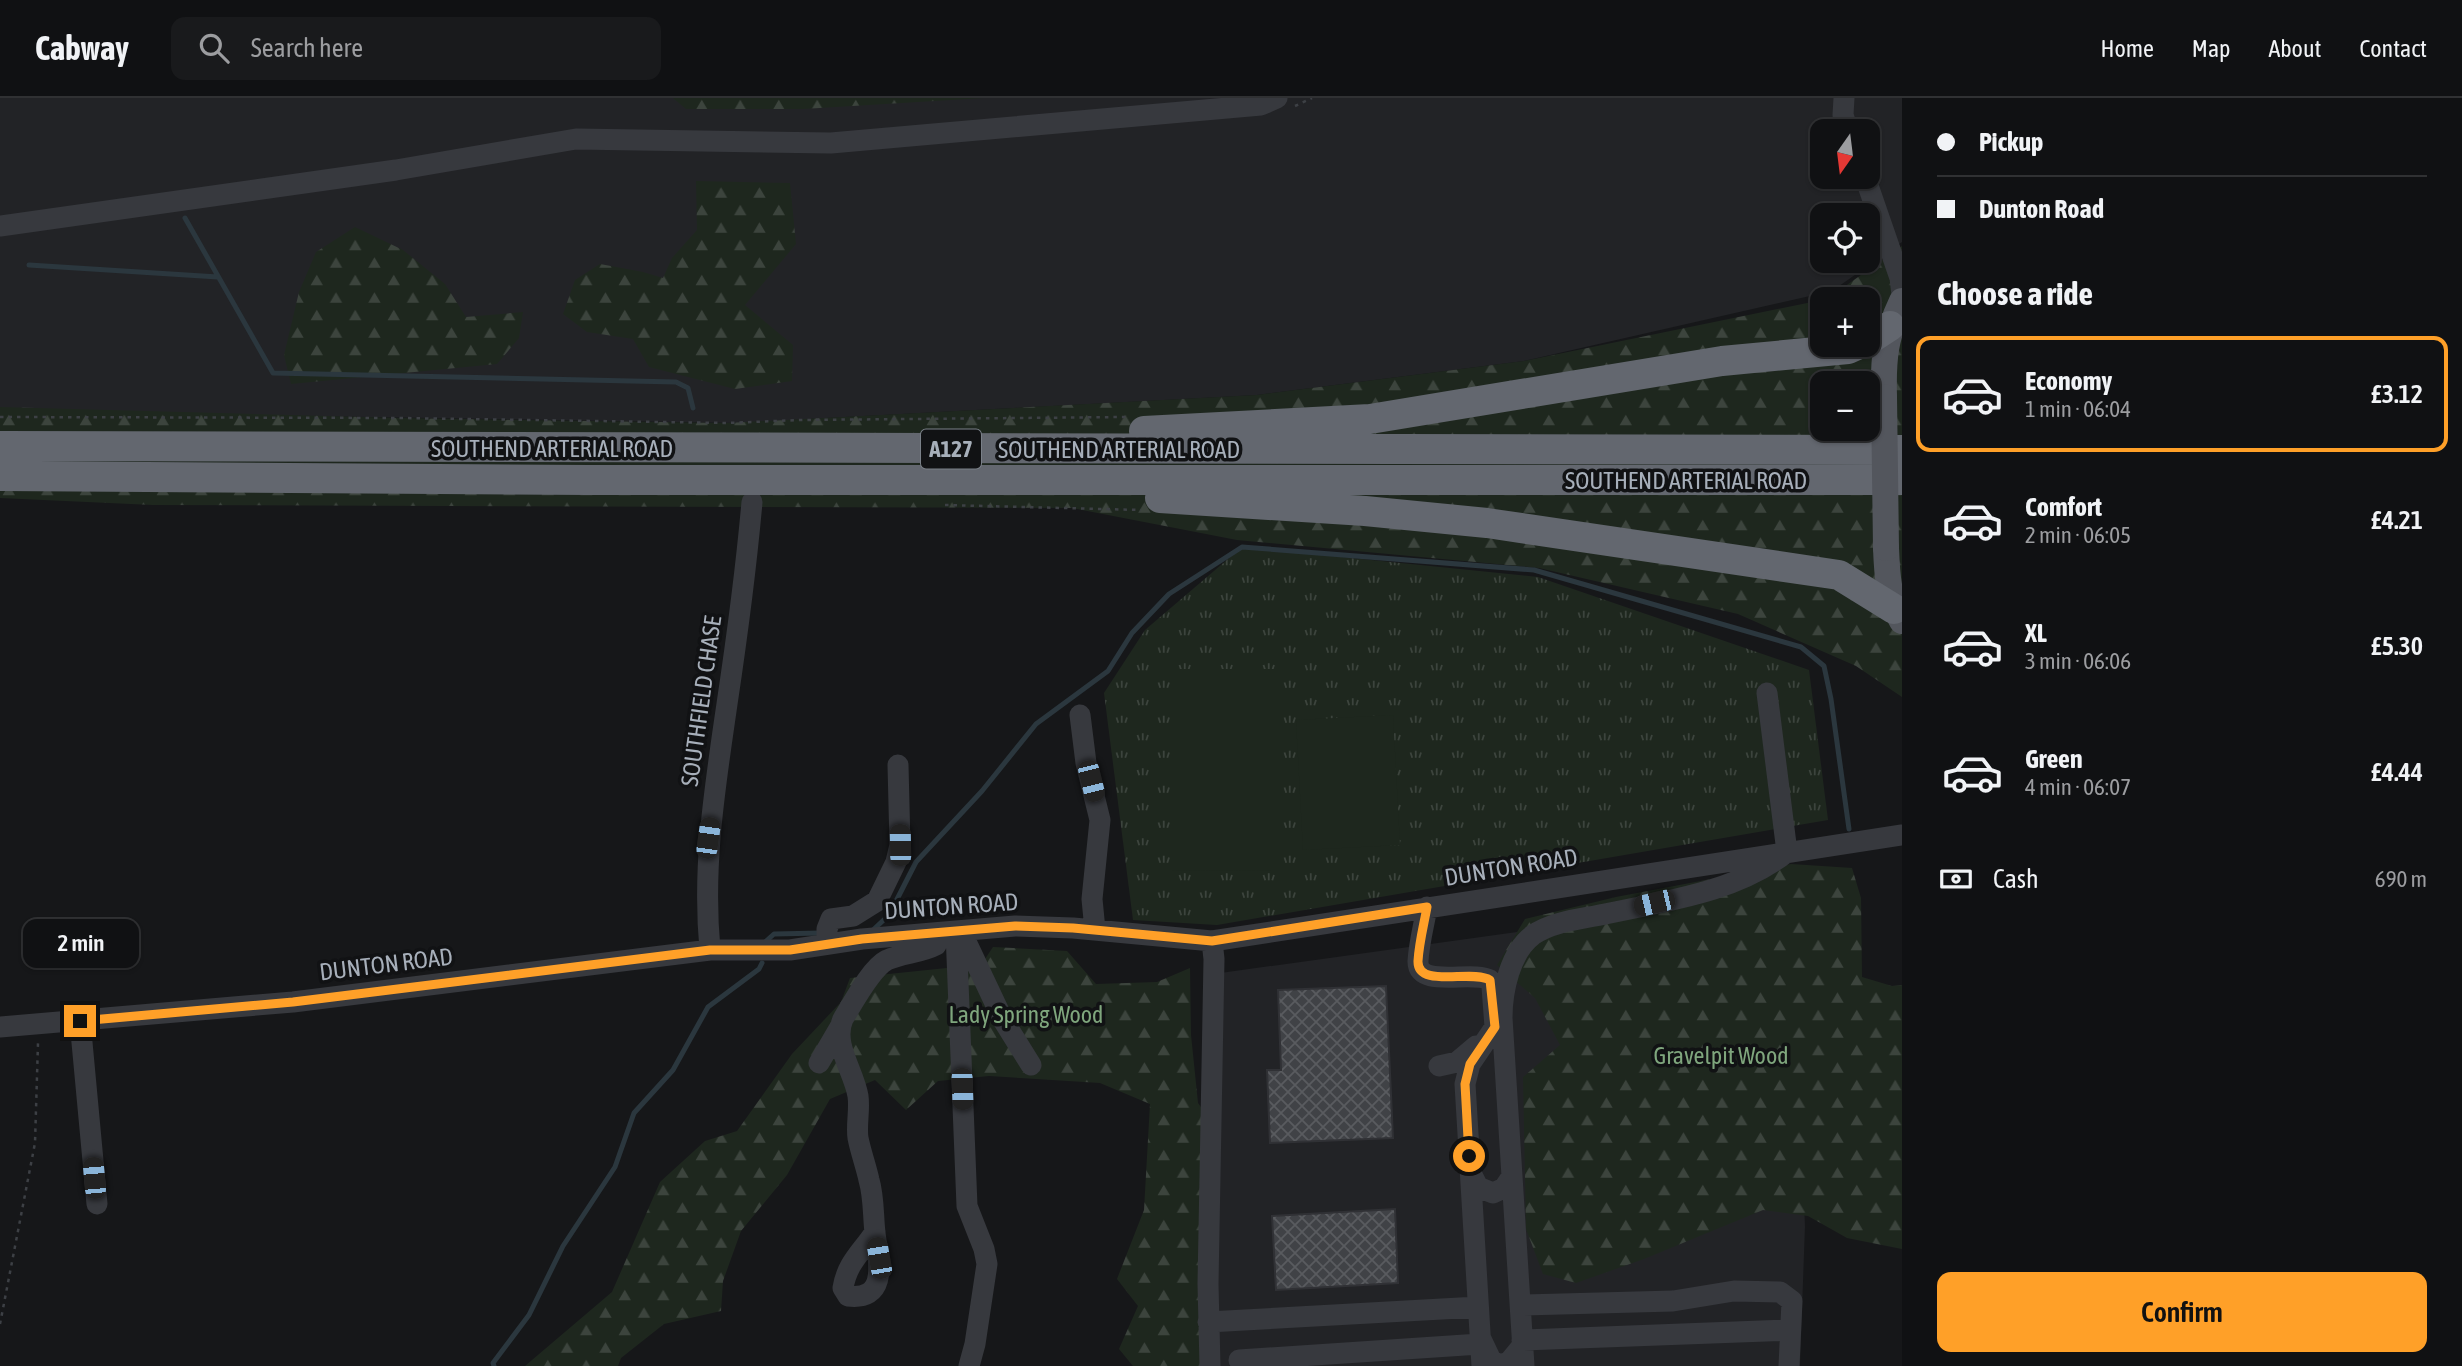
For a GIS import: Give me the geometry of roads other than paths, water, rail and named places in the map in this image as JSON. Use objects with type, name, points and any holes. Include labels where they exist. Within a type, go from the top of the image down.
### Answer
[{"type":"highway","points":[[850,449],[1370,419],[1709,363],[1810,353]]},
{"type":"highway","name":"SOUTHEND ARTERIAL ROAD","points":[[0,446],[1902,450]]},
{"type":"highway","name":"SOUTHEND ARTERIAL ROAD","points":[[0,476],[752,491],[1902,480]]},
{"type":"highway","points":[[752,491],[1124,495],[1365,511],[1487,523],[1839,575],[1898,615]]},
{"type":"main road","points":[[1886,323],[1886,548],[1888,582],[1898,615]]},
{"type":"street","points":[[1844,98],[1844,119]]},
{"type":"street","points":[[0,226],[396,170],[576,139],[831,143],[1285,102]]},
{"type":"street","points":[[1880,214],[1902,243]]},
{"type":"street","points":[[1880,221],[1900,278],[1902,295]]},
{"type":"street","name":"SOUTHFIELD CHASE","points":[[710,950],[706,907],[708,838],[745,583],[752,491]]},
{"type":"street","points":[[1523,1350],[1502,1010],[1506,984],[1522,946],[1540,930],[1739,880],[1754,874],[1787,852],[1767,693]]},
{"type":"street","points":[[1080,715],[1086,763],[1100,820],[1092,899],[1095,930]]},
{"type":"street","points":[[827,944],[827,929],[831,919],[853,916],[877,901],[896,862],[900,845],[898,765]]},
{"type":"street","name":"DUNTON ROAD","points":[[0,1027],[293,1002],[710,950],[790,950],[862,939],[1015,926],[1212,941],[1902,835]]},
{"type":"street","points":[[1427,907],[1418,963],[1420,969],[1432,977],[1486,977],[1492,984],[1495,1017],[1493,1031],[1470,1064],[1465,1078],[1482,1366]]},
{"type":"street","points":[[820,1063],[843,1019],[876,969],[886,960],[928,949],[951,932]]},
{"type":"street","points":[[951,932],[1031,1065]]},
{"type":"street","points":[[951,932],[967,1206],[987,1264],[977,1332],[968,1366]]},
{"type":"street","points":[[1210,1366],[1208,1322],[1214,959],[1212,941]]},
{"type":"street","points":[[1439,1066],[1462,1059],[1473,1049],[1495,1017]]},
{"type":"street","points":[[80,1021],[97,1204]]},
{"type":"street","points":[[840,1027],[842,1046],[858,1095],[857,1135],[869,1180],[875,1232]]},
{"type":"street","points":[[1470,1170],[1478,1187],[1493,1193],[1504,1188],[1512,1176]]},
{"type":"street","points":[[1521,1306],[1673,1301],[1734,1291],[1780,1292],[1791,1301],[1789,1366]]},
{"type":"street","points":[[1208,1322],[1478,1307]]},
{"type":"street","points":[[1208,1322],[1239,1363],[1480,1340]]},
{"type":"street","points":[[1480,1340],[1491,1360],[1499,1365],[1509,1362],[1523,1350],[1790,1331]]},
{"type":"waterway","points":[[185,218],[273,373],[676,382],[688,388],[693,408]]},
{"type":"waterway","points":[[29,265],[218,277]]},
{"type":"waterway","points":[[873,930],[889,915],[916,862],[982,791],[1036,724],[1108,671],[1132,633],[1169,594],[1242,547],[1534,570],[1801,647],[1824,666],[1849,829]]},
{"type":"waterway","points":[[764,943],[774,934],[821,933]]},
{"type":"waterway","points":[[494,1366],[493,1363],[529,1315],[563,1246],[615,1167],[634,1113],[673,1070],[708,1007],[759,969],[762,963]]},
{"type":"park label","name":"Lady Spring Wood","points":[[1026,1014]]},
{"type":"park label","name":"Gravelpit Wood","points":[[1721,1055]]}]
